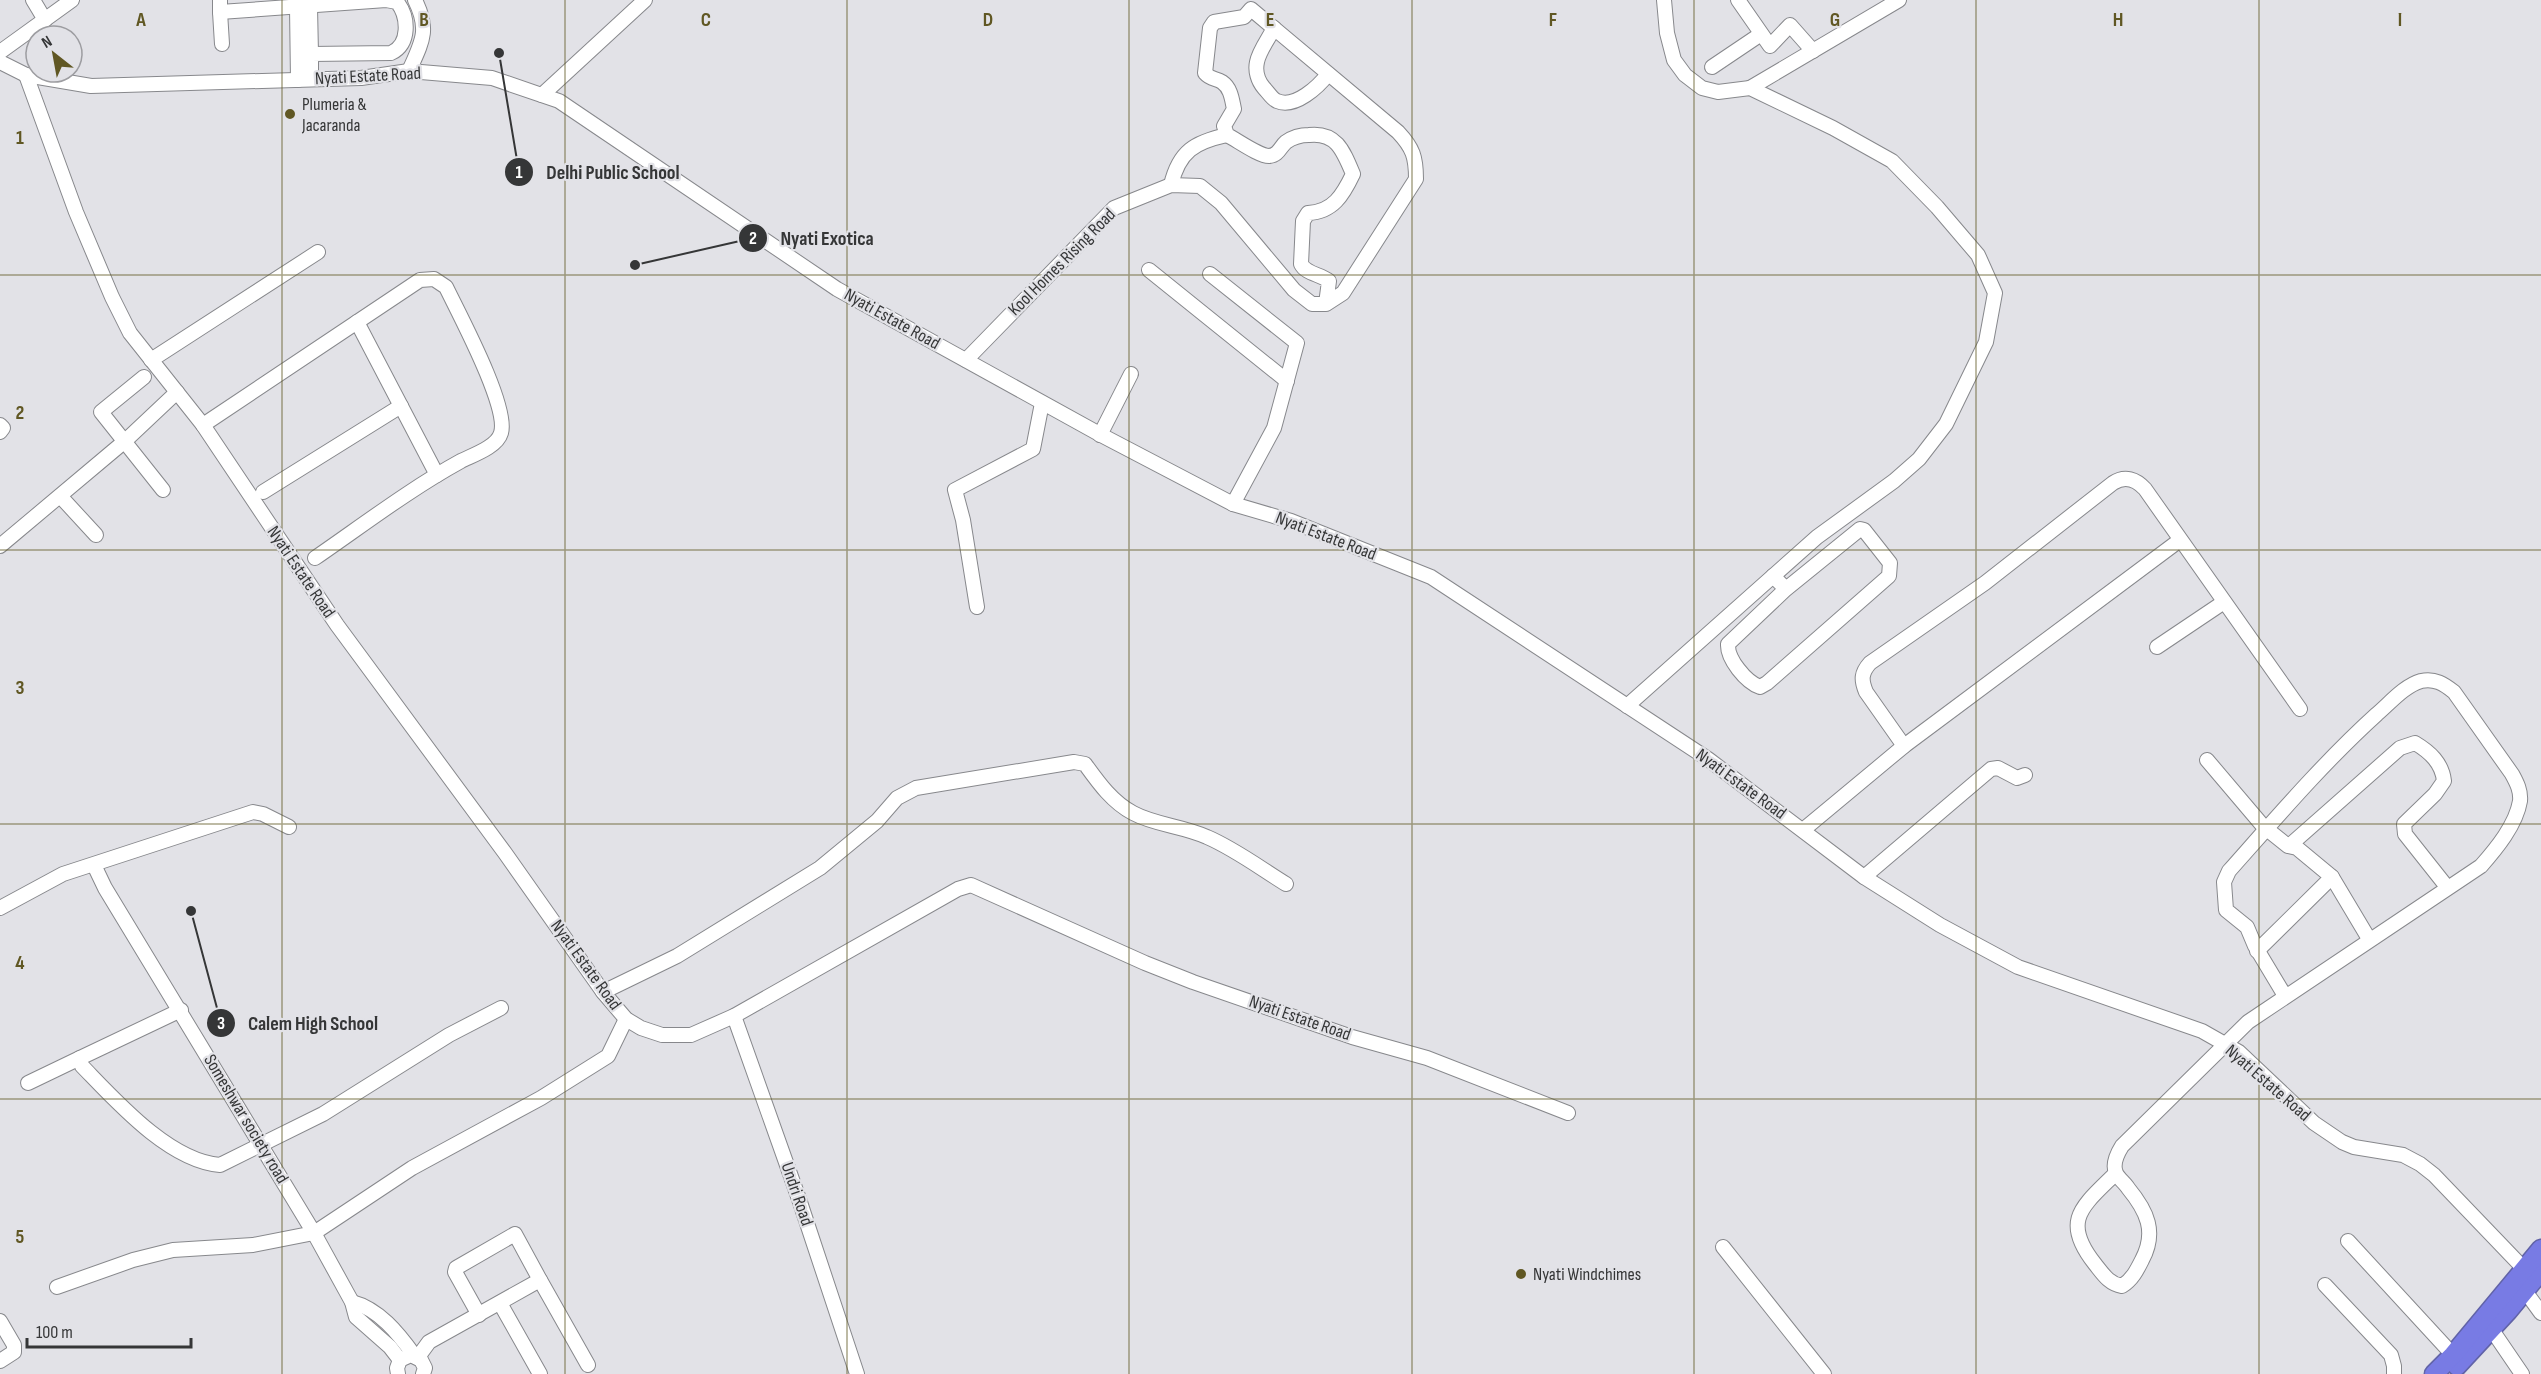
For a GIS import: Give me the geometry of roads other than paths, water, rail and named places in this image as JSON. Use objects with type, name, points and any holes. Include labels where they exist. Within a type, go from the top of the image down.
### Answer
[{"type":"highway","points":[[2449,1374],[2492,1330],[2531,1278],[2541,1249]]},
{"type":"highway","points":[[2434,1374],[2531,1278]]},
{"type":"street","points":[[33,0],[45,20]]},
{"type":"street","points":[[0,52],[72,0]]},
{"type":"street","points":[[222,44],[220,6],[303,7],[386,0],[397,2],[403,15],[405,32],[404,43],[398,50],[311,54]]},
{"type":"street","points":[[409,71],[424,35],[422,14],[415,0]]},
{"type":"street","points":[[542,95],[645,0]]},
{"type":"street","points":[[1664,0],[1667,33],[1674,60],[1685,75],[1702,88],[1718,92],[1750,88],[1899,0]]},
{"type":"street","points":[[1738,0],[1770,46],[1790,25],[1813,51]]},
{"type":"street","points":[[303,7],[311,54],[304,79]]},
{"type":"street","points":[[303,7],[304,79]]},
{"type":"street","points":[[1227,135],[1224,126],[1234,109],[1228,88],[1222,82],[1206,74],[1210,28],[1214,22],[1244,17],[1251,9],[1398,132],[1411,147],[1416,165],[1416,179],[1343,293],[1326,304]]},
{"type":"street","points":[[1274,28],[1257,60],[1257,74],[1262,86],[1275,101],[1286,103],[1295,100],[1311,91],[1328,74]]},
{"type":"street","points":[[1712,67],[1761,34]]},
{"type":"street","name":"Nyati Estate Road","points":[[0,62],[24,74]]},
{"type":"street","name":"Nyati Estate Road","points":[[79,84],[91,86],[362,78],[409,71],[492,78],[559,100],[837,289],[1100,435],[1233,504],[1291,521],[1431,577],[1708,759],[1864,877],[1940,925],[2018,967],[2185,1023],[2239,1052],[2314,1122],[2342,1142],[2354,1147],[2403,1155],[2434,1175],[2531,1278],[2541,1313]]},
{"type":"street","name":"Nyati Estate Road","points":[[29,84],[76,212],[130,333],[203,425],[337,625],[512,862],[603,992],[626,1019],[641,1029],[662,1035],[692,1035],[734,1016],[958,889],[971,885],[1193,982],[1352,1036],[1427,1058],[1568,1113]]},
{"type":"street","points":[[1627,706],[1817,537],[1894,482],[1919,459],[1946,424],[1986,342],[1995,293],[1978,255],[1937,207],[1892,161],[1833,128],[1750,88]]},
{"type":"street","points":[[1171,185],[1180,159],[1207,139],[1227,135],[1264,155],[1271,156],[1277,153],[1286,142],[1298,136],[1324,134],[1334,141],[1353,174],[1331,208],[1321,213],[1308,213],[1303,221],[1301,264],[1307,271],[1323,276],[1329,281],[1326,304]]},
{"type":"street","name":"Kool Homes Rising Road","points":[[966,360],[1114,208],[1171,185],[1200,186],[1221,203],[1294,290],[1312,304],[1326,304]]},
{"type":"street","points":[[151,360],[318,252]]},
{"type":"street","points":[[1149,270],[1287,381]]},
{"type":"street","points":[[1210,274],[1297,342],[1274,428],[1233,504]]},
{"type":"street","points":[[203,425],[420,280],[434,279],[446,287],[492,385],[501,421],[501,433],[495,442],[437,474],[315,558]]},
{"type":"street","points":[[357,322],[437,474]]},
{"type":"street","points":[[1100,435],[1131,374]]},
{"type":"street","points":[[144,377],[101,412],[163,490]]},
{"type":"street","points":[[0,546],[61,497],[177,392]]},
{"type":"street","points":[[976,607],[963,520],[956,490],[1033,449],[1042,403]]},
{"type":"street","points":[[263,492],[401,406]]},
{"type":"street","points":[[0,424],[3,428],[0,432]]},
{"type":"street","points":[[1904,746],[1862,683],[1864,670],[1870,663],[1985,583],[2118,480],[2130,478],[2140,484],[2300,709]]},
{"type":"street","points":[[61,497],[96,535]]},
{"type":"street","points":[[1860,529],[1864,530],[1890,563],[1889,576],[1760,687],[1754,684],[1731,659],[1727,652],[1728,644],[1786,589],[1860,529]]},
{"type":"street","points":[[1803,830],[1904,746],[2180,540]]},
{"type":"street","points":[[1773,576],[1786,589]]},
{"type":"street","points":[[2157,646],[2224,602]]},
{"type":"street","points":[[2116,1173],[2081,1209],[2075,1225],[2084,1249],[2108,1280],[2114,1285],[2122,1286],[2134,1275],[2148,1248],[2151,1236],[2146,1217],[2137,1199],[2116,1173],[2115,1161],[2122,1146],[2242,1027],[2369,939],[2481,866],[2497,848],[2520,801],[2519,787],[2454,692],[2445,684],[2432,680],[2420,681],[2403,691],[2339,749],[2229,871],[2224,882],[2226,910],[2247,927],[2257,951],[2285,996]]},
{"type":"street","points":[[2289,846],[2400,748],[2415,743],[2428,751],[2443,770],[2444,781],[2435,794],[2404,824],[2405,834],[2447,887]]},
{"type":"street","points":[[2207,760],[2267,829],[2289,846],[2297,848],[2332,877],[2369,939]]},
{"type":"street","points":[[603,992],[677,956],[820,868],[877,821],[897,798],[916,788],[988,778],[1065,763],[1085,764],[1099,783],[1133,813],[1187,828],[1210,838],[1286,884]]},
{"type":"street","points":[[1864,877],[1991,769],[1998,768],[2017,778],[2025,775]]},
{"type":"street","points":[[0,908],[63,874],[253,812],[263,814],[289,827]]},
{"type":"street","name":"Someshwar society road","points":[[94,865],[105,888],[314,1233],[352,1302],[356,1317],[390,1347],[397,1370]]},
{"type":"street","points":[[2257,951],[2332,877]]},
{"type":"street","points":[[80,1058],[82,1066],[148,1129],[183,1154],[207,1164],[220,1165],[260,1143],[323,1114],[449,1035],[501,1008]]},
{"type":"street","points":[[28,1083],[181,1010]]},
{"type":"street","name":"Undri Road","points":[[734,1016],[799,1199],[857,1374]]},
{"type":"street","points":[[57,1287],[134,1260],[173,1250],[253,1245],[314,1233],[412,1168],[541,1098],[608,1056],[626,1019]]},
{"type":"street","points":[[479,1315],[455,1272],[456,1268],[515,1234],[588,1365]]},
{"type":"street","points":[[2348,1241],[2453,1355]]},
{"type":"street","points":[[1723,1246],[1824,1374]]},
{"type":"street","points":[[397,1370],[407,1356],[416,1356],[429,1342],[540,1280]]},
{"type":"street","points":[[2325,1285],[2391,1355],[2394,1374]]},
{"type":"street","points":[[352,1302],[367,1306],[399,1335],[424,1364],[423,1374]]},
{"type":"street","points":[[500,1303],[540,1374]]},
{"type":"street","points":[[0,1321],[14,1345],[14,1352],[0,1361]]},
{"type":"street","points":[[2492,1330],[2522,1374]]},
{"type":"place","name":"Delhi Public School","points":[[499,53]]},
{"type":"place","name":"Plumeria & Jacaranda","points":[[290,114]]},
{"type":"place","name":"Nyati Exotica","points":[[635,265]]},
{"type":"place","name":"Calem High School","points":[[191,911]]},
{"type":"place","name":"Nyati Windchimes","points":[[1521,1274]]}]
